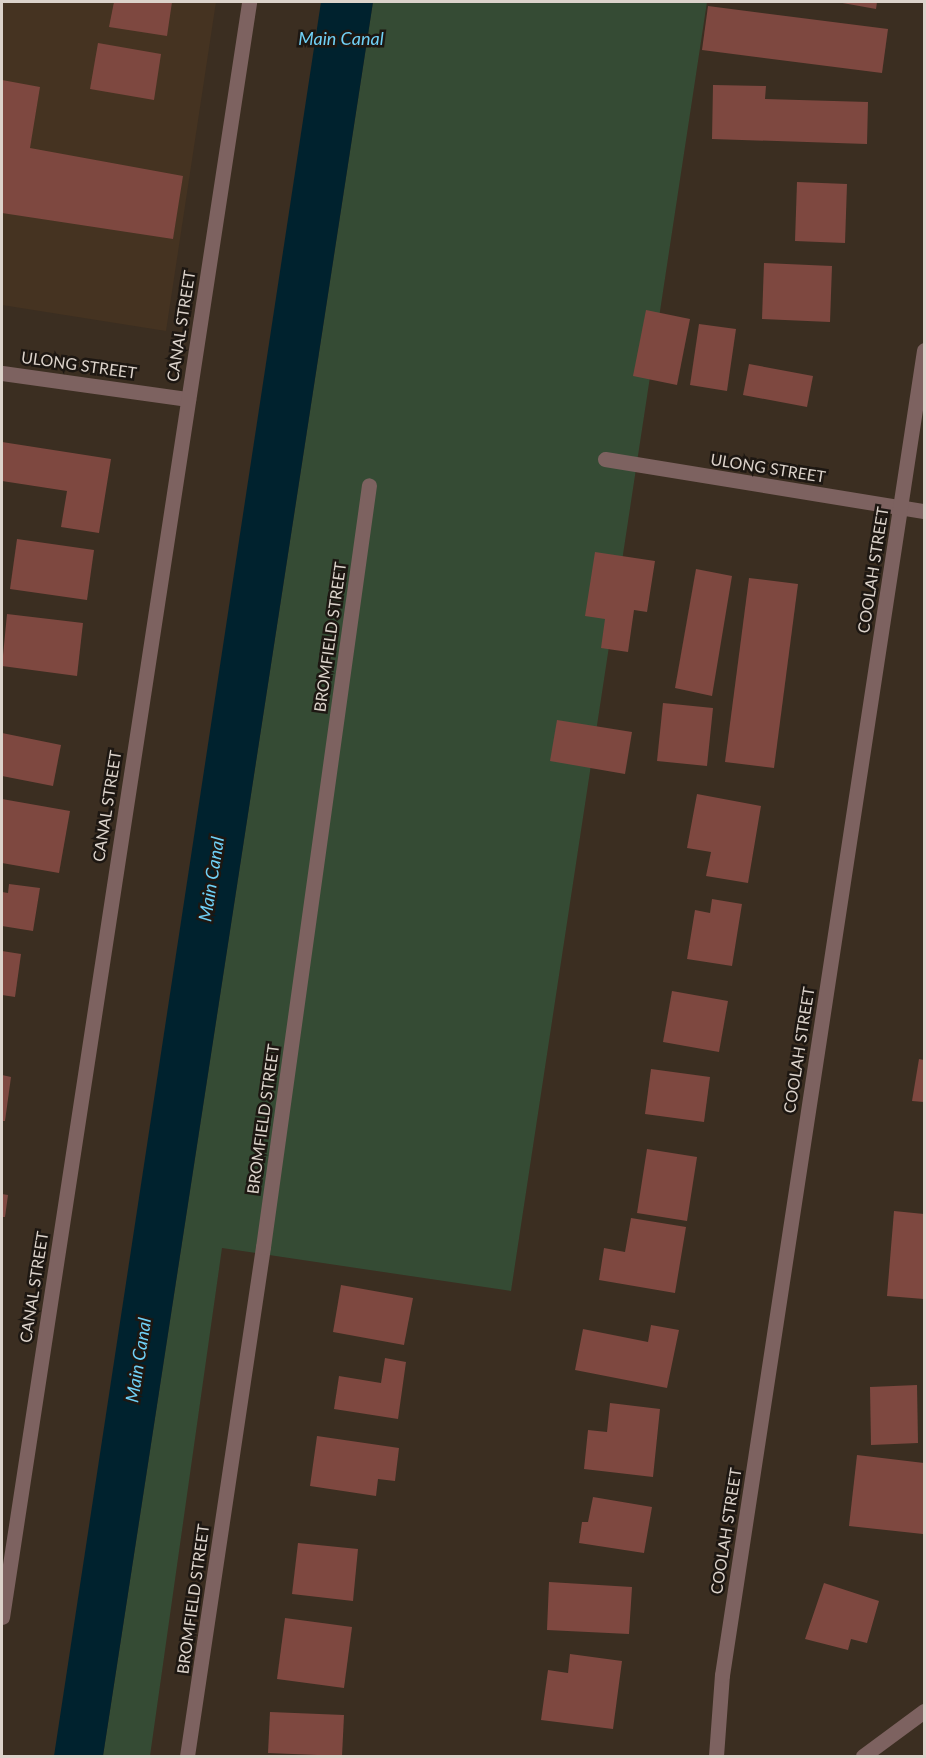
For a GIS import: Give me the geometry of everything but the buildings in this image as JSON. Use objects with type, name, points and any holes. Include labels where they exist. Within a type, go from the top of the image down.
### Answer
[{"type":"street","name":"CANAL STREET","points":[[2,1617],[249,2]]},
{"type":"street","name":"COOLAH STREET","points":[[716,1756],[722,1674],[924,350]]},
{"type":"street","name":"ULONG STREET","points":[[2,373],[188,399]]},
{"type":"street","name":"ULONG STREET","points":[[605,459],[924,511]]},
{"type":"street","name":"BROMFIELD STREET","points":[[187,1756],[263,1247],[369,485]]},
{"type":"street","points":[[863,1756],[924,1712]]},
{"type":"shaded area","points":[[2,2],[216,2],[166,331],[2,305]]},
{"type":"green space","points":[[373,2],[707,2],[511,1291],[222,1248],[150,1756],[103,1756]]},
{"type":"water","name":"Main Canal","points":[[321,2],[373,2],[103,1756],[54,1756]]}]
